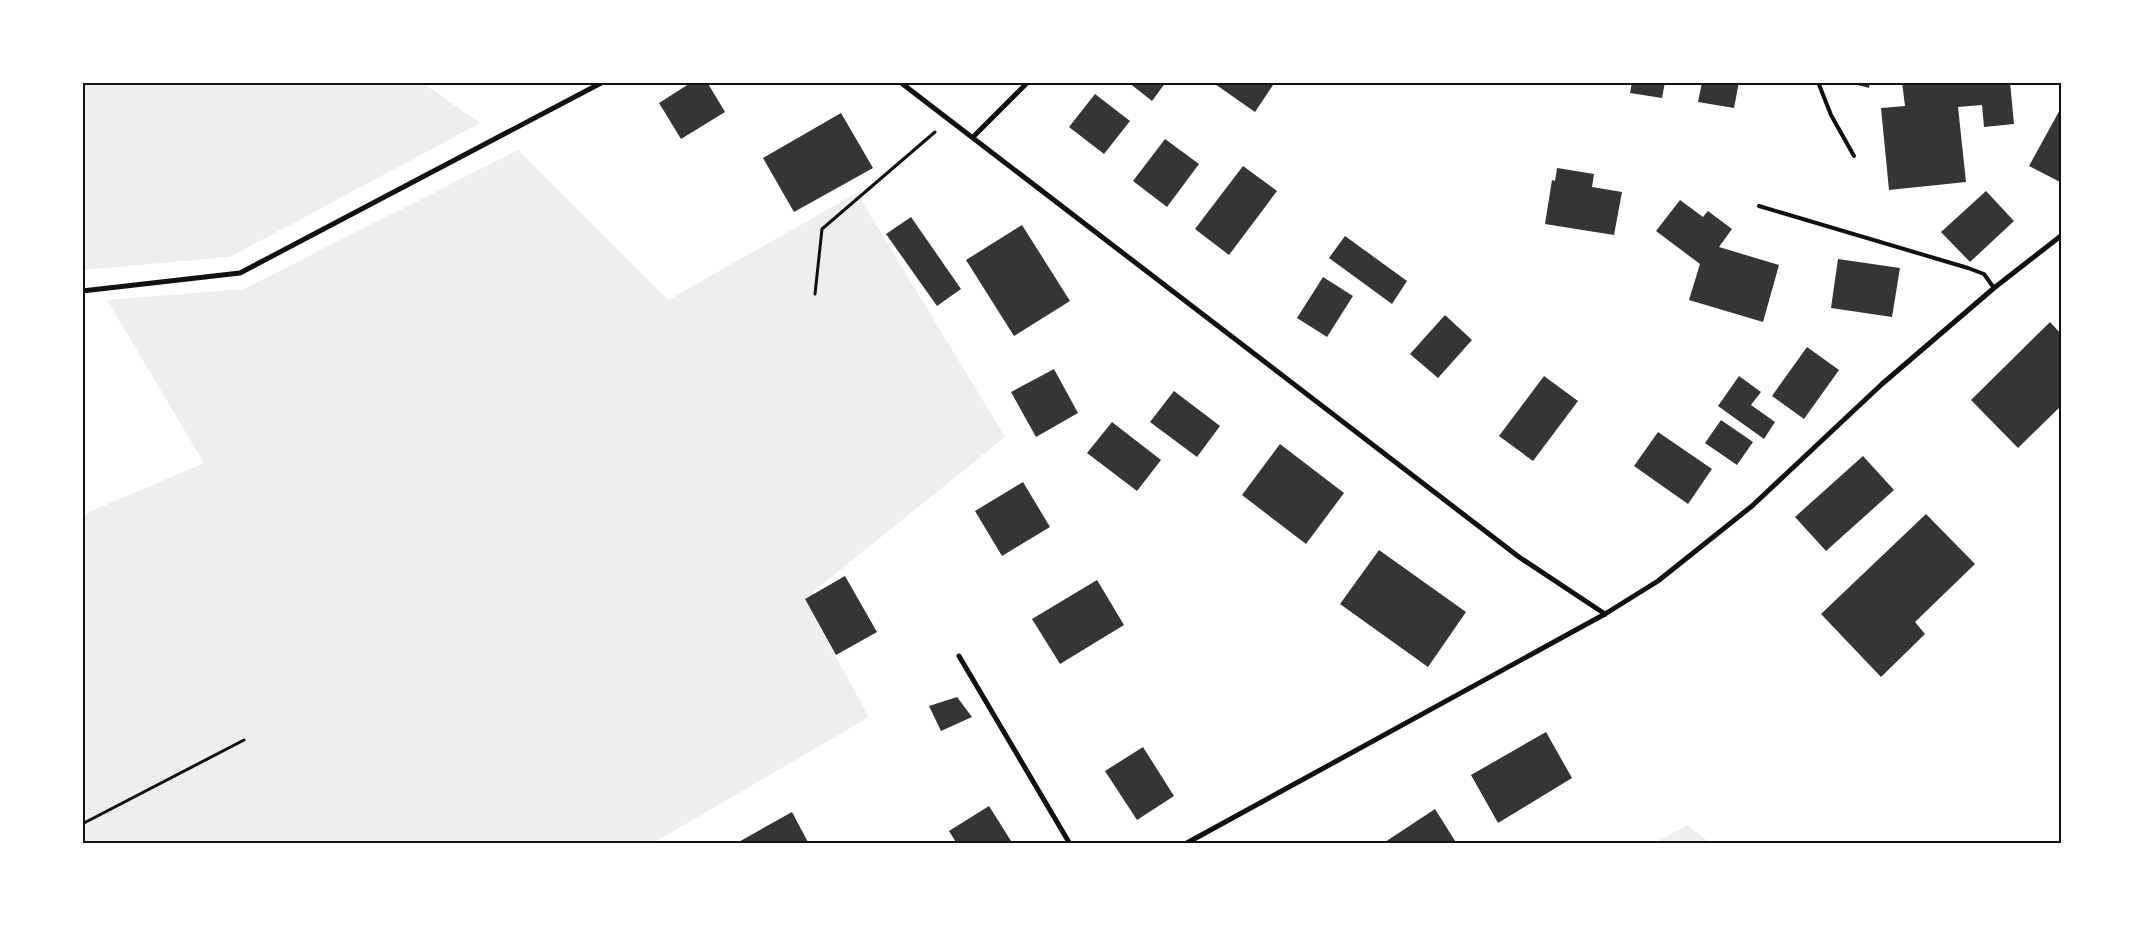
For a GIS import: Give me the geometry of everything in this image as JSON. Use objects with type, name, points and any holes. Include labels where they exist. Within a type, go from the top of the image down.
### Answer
[{"type":"street","points":[[82,291],[240,273],[603,82]]},
{"type":"street","points":[[900,82],[1518,557],[1605,614]]},
{"type":"street","points":[[973,137],[1028,82]]},
{"type":"street","points":[[1185,844],[1605,614],[1658,580],[1752,506],[1882,384],[1994,288],[2062,235]]},
{"type":"street","points":[[959,656],[1070,844]]},
{"type":"lane","points":[[1818,82],[1831,115],[1854,156]]},
{"type":"lane","points":[[1759,206],[1968,268],[1984,274],[1994,288]]},
{"type":"path","points":[[815,294],[822,229],[950,120]]},
{"type":"path","points":[[82,824],[244,740]]},
{"type":"shaded area","points":[[83,82],[423,83],[480,123],[230,257],[83,270]]},
{"type":"shaded area","points":[[518,150],[668,300],[857,193],[1005,437],[804,599],[869,717],[653,843],[83,843],[82,515],[204,463],[107,300],[244,289]]},
{"type":"shaded area","points":[[1687,825],[1710,843],[1655,843]]},
{"type":"building","points":[[692,82],[707,82],[725,112],[681,139],[659,103]]},
{"type":"building","points":[[1128,82],[1166,82],[1152,101]]},
{"type":"building","points":[[1212,82],[1275,82],[1255,112]]},
{"type":"building","points":[[1632,82],[1665,82],[1662,98],[1630,93]]},
{"type":"building","points":[[1702,82],[1739,82],[1734,108],[1698,102]]},
{"type":"building","points":[[1846,82],[1870,82],[1869,88]]},
{"type":"building","points":[[1902,82],[2010,82],[2014,124],[1984,127],[1982,105],[1958,107],[1966,182],[1889,190],[1881,108],[1905,106]]},
{"type":"building","points":[[1095,94],[1130,121],[1104,154],[1069,127]]},
{"type":"building","points":[[2062,106],[2062,183],[2029,166]]},
{"type":"building","points":[[841,113],[873,168],[794,212],[763,158]]},
{"type":"building","points":[[1165,139],[1199,164],[1167,207],[1133,181]]},
{"type":"building","points":[[1243,166],[1277,191],[1229,255],[1195,229]]},
{"type":"building","points":[[1557,168],[1594,174],[1592,187],[1622,192],[1614,235],[1545,224],[1552,180],[1555,181]]},
{"type":"building","points":[[1986,191],[2014,221],[1970,262],[1941,232]]},
{"type":"building","points":[[1680,200],[1703,217],[1708,211],[1732,229],[1719,247],[1779,265],[1763,322],[1689,300],[1700,264],[1656,231]]},
{"type":"building","points":[[911,217],[961,289],[937,306],[886,234]]},
{"type":"building","points":[[1022,225],[1070,301],[1014,336],[966,260]]},
{"type":"building","points":[[1345,236],[1407,281],[1392,304],[1329,258]]},
{"type":"building","points":[[1838,259],[1900,268],[1892,317],[1831,308]]},
{"type":"building","points":[[1323,277],[1353,296],[1327,337],[1297,318]]},
{"type":"building","points":[[1445,315],[1472,340],[1438,378],[1410,354]]},
{"type":"building","points":[[2050,322],[2062,335],[2062,405],[2018,448],[1971,400]]},
{"type":"building","points":[[1807,347],[1839,370],[1804,419],[1772,396]]},
{"type":"building","points":[[1054,369],[1078,413],[1036,437],[1011,392]]},
{"type":"building","points":[[1544,376],[1578,401],[1533,461],[1499,436]]},
{"type":"building","points":[[1739,376],[1761,392],[1751,405],[1775,422],[1764,439],[1718,406]]},
{"type":"building","points":[[1174,391],[1220,426],[1197,457],[1150,422]]},
{"type":"building","points":[[1721,420],[1753,442],[1737,465],[1705,443]]},
{"type":"building","points":[[1112,422],[1161,460],[1137,491],[1087,453]]},
{"type":"building","points":[[1658,432],[1712,469],[1688,504],[1634,466]]},
{"type":"building","points":[[1280,444],[1344,493],[1306,544],[1242,495]]},
{"type":"building","points":[[1863,456],[1894,490],[1826,551],[1795,517]]},
{"type":"building","points":[[1023,482],[1050,527],[1002,556],[975,511]]},
{"type":"building","points":[[1926,514],[1975,564],[1915,622],[1925,634],[1881,677],[1821,614]]},
{"type":"building","points":[[1379,550],[1466,612],[1428,667],[1340,604]]},
{"type":"building","points":[[845,576],[877,632],[836,655],[805,599]]},
{"type":"building","points":[[1097,580],[1124,625],[1060,664],[1032,619]]},
{"type":"building","points":[[957,697],[972,717],[941,731],[929,706]]},
{"type":"building","points":[[1546,732],[1572,778],[1498,823],[1471,775]]},
{"type":"building","points":[[1143,747],[1174,796],[1137,820],[1105,771]]},
{"type":"building","points":[[989,806],[1013,844],[957,844],[949,831]]},
{"type":"building","points":[[1435,809],[1457,844],[1382,844]]},
{"type":"building","points":[[792,812],[809,844],[735,844]]}]
